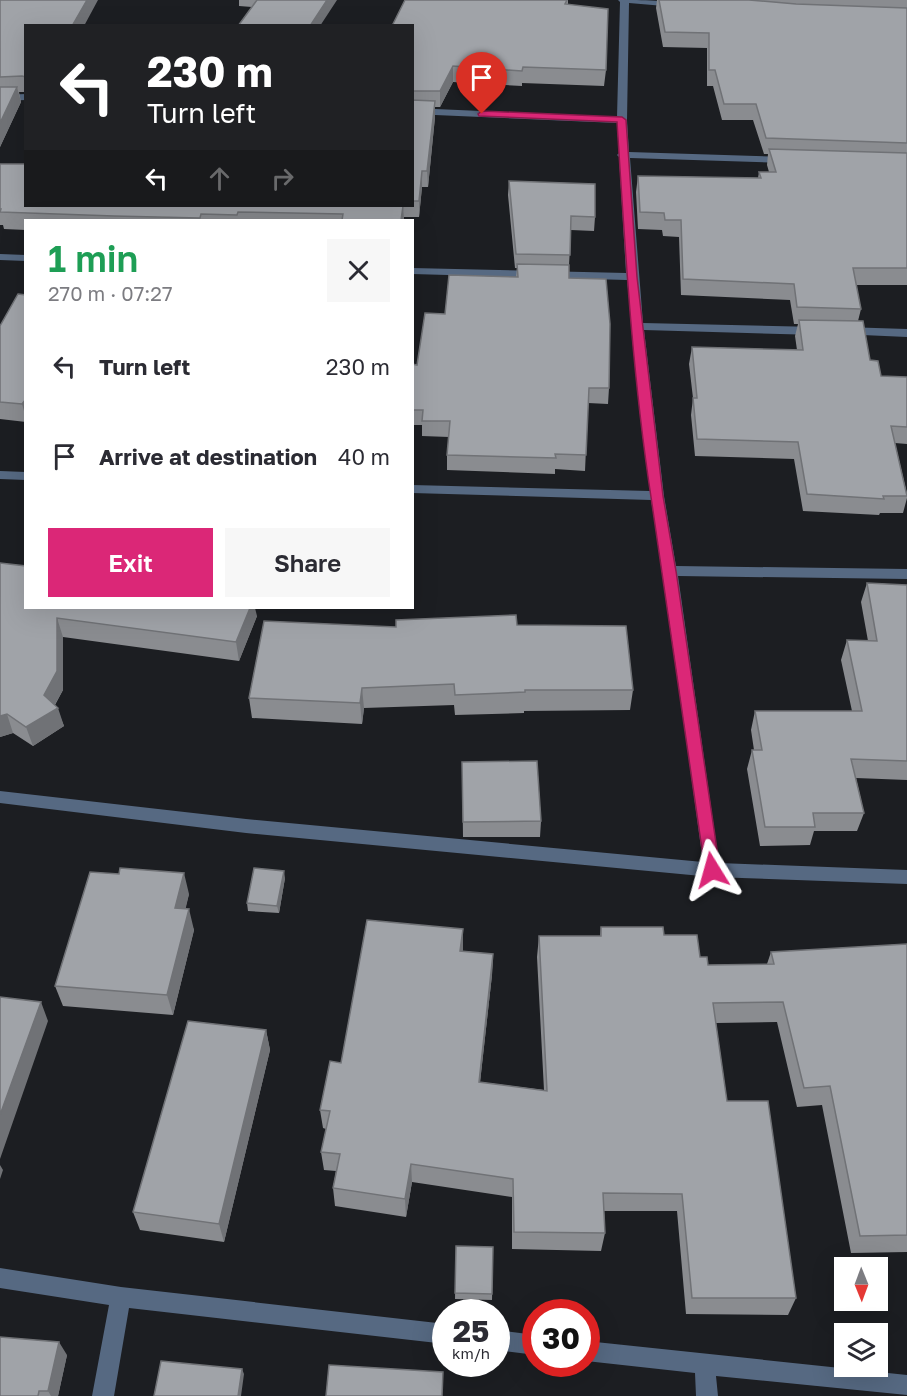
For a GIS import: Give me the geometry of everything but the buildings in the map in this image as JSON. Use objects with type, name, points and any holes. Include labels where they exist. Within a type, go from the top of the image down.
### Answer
[{"type":"street","points":[[681,5],[624,0],[622,155],[632,277],[657,496],[670,571],[712,870]]},
{"type":"street","points":[[0,98],[24,97]]},
{"type":"street","points":[[414,111],[622,120]]},
{"type":"street","points":[[622,155],[800,160]]},
{"type":"street","points":[[0,258],[24,258]]},
{"type":"street","points":[[414,271],[632,277]]},
{"type":"street","points":[[639,326],[907,333]]},
{"type":"street","points":[[0,475],[24,476]]},
{"type":"street","points":[[414,489],[657,496]]},
{"type":"street","points":[[670,571],[907,574]]},
{"type":"street","points":[[0,797],[246,826],[712,870],[907,877]]},
{"type":"street","points":[[0,1278],[121,1297],[432,1332]]},
{"type":"street","points":[[103,1396],[121,1297]]},
{"type":"street","points":[[600,1353],[907,1385]]},
{"type":"street","points":[[705,1364],[707,1396]]},
{"type":"route","points":[[482,114],[622,120],[622,155],[632,277],[657,496],[670,571],[712,870]]}]
